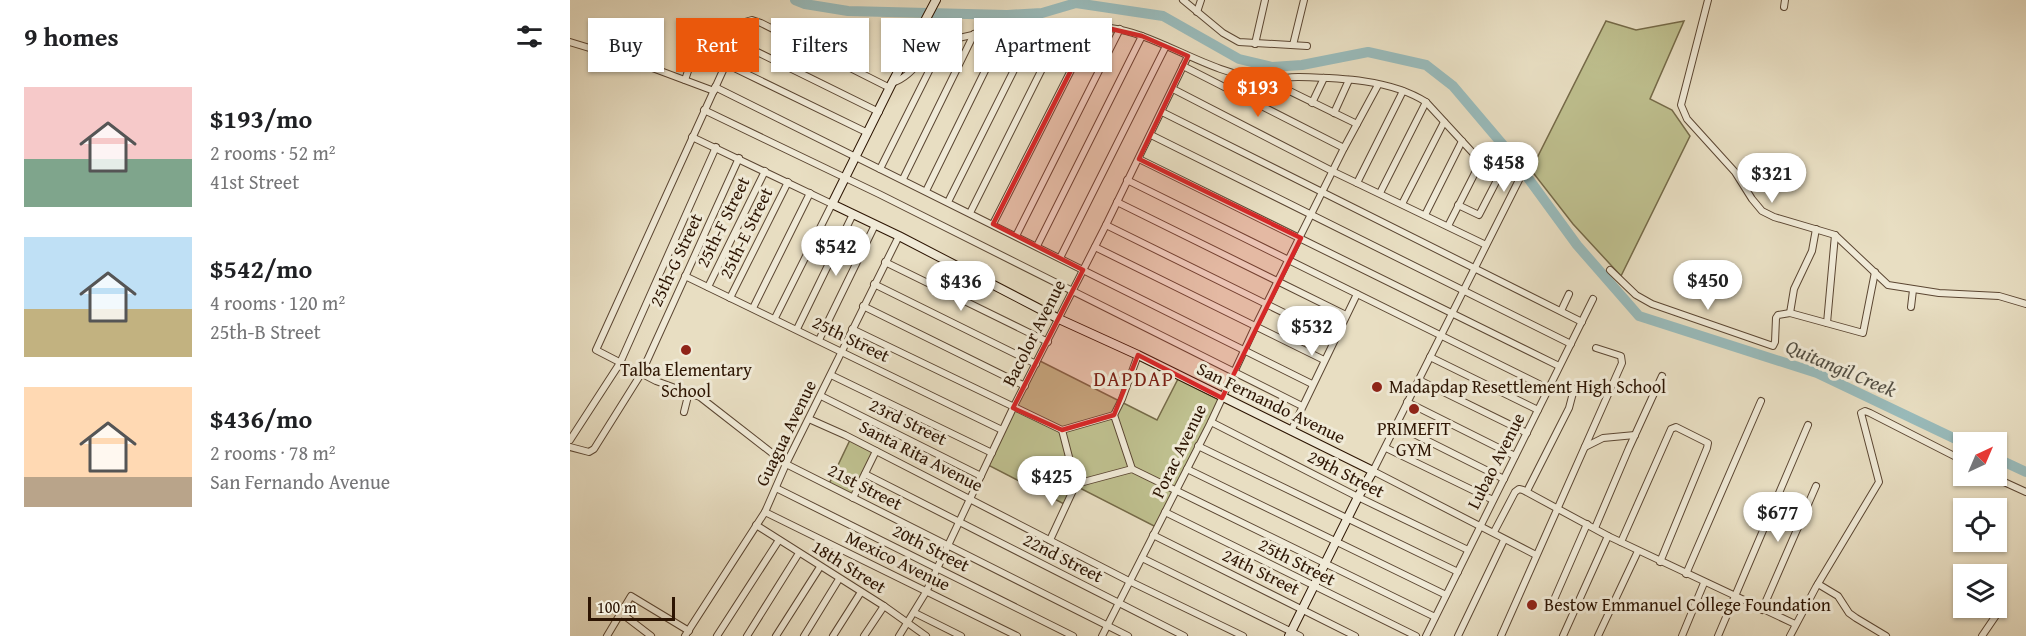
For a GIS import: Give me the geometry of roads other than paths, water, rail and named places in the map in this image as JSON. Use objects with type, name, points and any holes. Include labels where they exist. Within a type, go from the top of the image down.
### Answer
[{"type":"main road","points":[[832,204],[936,0]]},
{"type":"main road","name":"San Fernando Avenue","points":[[832,204],[1059,319],[1138,355],[1373,471]]},
{"type":"main road","points":[[1294,635],[1303,610],[1373,471]]},
{"type":"street","points":[[1183,0],[1234,40],[1254,44],[1307,45]]},
{"type":"street","points":[[1197,12],[1201,0]]},
{"type":"street","points":[[1254,44],[1265,0]]},
{"type":"street","points":[[1293,45],[1304,0]]},
{"type":"street","points":[[1708,0],[1681,105],[1683,114],[1732,167],[1762,211],[1774,217],[1835,235],[1888,285],[1913,290],[1999,296],[2026,304]]},
{"type":"street","points":[[759,23],[891,86],[911,72]]},
{"type":"street","points":[[1112,28],[1142,36],[1225,72],[1264,79],[1295,77],[1349,80],[1403,91],[1426,102],[1495,177],[1497,182],[1479,215],[1458,205]]},
{"type":"street","points":[[1016,236],[1120,29]]},
{"type":"street","points":[[962,37],[974,34]]},
{"type":"street","points":[[903,179],[974,34]]},
{"type":"street","points":[[1037,246],[1142,36]]},
{"type":"street","points":[[570,42],[715,89],[903,179],[1312,384]]},
{"type":"street","points":[[1060,258],[1166,46]]},
{"type":"street","points":[[759,53],[879,112]]},
{"type":"street","name":"Bacolor Avenue","points":[[899,636],[915,613],[926,591],[1002,430],[1151,135],[1188,56]]},
{"type":"street","points":[[1183,66],[1344,148]]},
{"type":"street","points":[[685,80],[688,72]]},
{"type":"street","points":[[692,137],[721,72]]},
{"type":"street","points":[[743,72],[868,133]]},
{"type":"street","points":[[880,169],[928,72]]},
{"type":"street","points":[[926,191],[984,72]]},
{"type":"street","points":[[948,202],[1013,72]]},
{"type":"street","points":[[970,213],[1041,72]]},
{"type":"street","points":[[993,224],[1070,72]]},
{"type":"street","points":[[1312,103],[1324,78]]},
{"type":"street","points":[[1264,79],[1357,124]]},
{"type":"street","points":[[1334,113],[1349,80]]},
{"type":"street","name":"Porac Avenue","points":[[1102,636],[1211,422],[1255,327],[1344,148],[1378,85]]},
{"type":"street","points":[[1173,89],[1334,172],[1486,245]]},
{"type":"street","points":[[1358,183],[1403,91]]},
{"type":"street","points":[[1380,193],[1426,102]]},
{"type":"street","points":[[704,110],[1302,406]]},
{"type":"street","points":[[1162,112],[1582,321]]},
{"type":"street","points":[[1402,204],[1444,122]]},
{"type":"street","points":[[1151,135],[1571,344]]},
{"type":"street","name":"San Fernando Avenue","points":[[692,137],[832,204]]},
{"type":"street","name":"21st Street","points":[[692,137],[597,351],[656,381],[700,397],[786,464],[1128,636]]},
{"type":"street","points":[[1425,215],[1462,141]]},
{"type":"street","points":[[570,440],[620,363],[716,147]]},
{"type":"street","points":[[1373,471],[1532,154]]},
{"type":"street","name":"25th-G Street","points":[[570,447],[591,452],[641,374],[739,158]]},
{"type":"street","points":[[1139,159],[1559,366]]},
{"type":"street","points":[[1448,226],[1480,161]]},
{"type":"street","name":"25th-F Street","points":[[708,287],[765,171]]},
{"type":"street","points":[[1127,180],[1549,389]]},
{"type":"street","name":"25th-E Street","points":[[730,298],[788,182]]},
{"type":"street","points":[[753,309],[810,193]]},
{"type":"street","points":[[1117,202],[1347,315]]},
{"type":"street","points":[[775,318],[832,204]]},
{"type":"street","points":[[797,329],[853,214]]},
{"type":"street","points":[[819,340],[875,225]]},
{"type":"street","points":[[1106,225],[1335,338]]},
{"type":"street","points":[[1790,313],[1794,289],[1812,251],[1816,229]]},
{"type":"street","points":[[1827,323],[1835,235]]},
{"type":"street","name":"Guagua Avenue","points":[[687,634],[765,512],[786,464],[899,236]]},
{"type":"street","points":[[1095,247],[1324,360]]},
{"type":"street","points":[[885,262],[1048,342]]},
{"type":"street","points":[[1610,270],[1636,295],[1652,304],[1773,346],[1776,318],[1778,315],[1790,313],[1863,333],[1875,272]]},
{"type":"street","name":"25th Street","points":[[685,276],[1002,430]]},
{"type":"street","points":[[874,284],[1036,364]]},
{"type":"street","points":[[1911,307],[1913,290]]},
{"type":"street","points":[[1291,431],[1358,294]]},
{"type":"street","points":[[1561,311],[1569,294]]},
{"type":"street","name":"Lubao Avenue","points":[[1426,636],[1593,300]]},
{"type":"street","points":[[863,306],[1025,386]]},
{"type":"street","points":[[852,329],[1062,430],[1114,415]]},
{"type":"street","points":[[1501,636],[1623,358],[1596,348]]},
{"type":"street","points":[[1132,469],[1114,415],[1138,355]]},
{"type":"street","points":[[1430,357],[1538,411]]},
{"type":"street","points":[[831,375],[992,453]]},
{"type":"street","points":[[1595,528],[1662,376]]},
{"type":"street","points":[[1419,380],[1527,433]]},
{"type":"street","points":[[1527,491],[1569,408],[1574,389]]},
{"type":"street","points":[[684,412],[689,392]]},
{"type":"street","name":"23rd Street","points":[[821,396],[981,476]]},
{"type":"street","points":[[1686,574],[1761,401]]},
{"type":"street","points":[[1407,402],[1515,456]]},
{"type":"street","points":[[1790,636],[1879,482],[1861,413],[1865,411],[1870,413],[1953,455]]},
{"type":"street","name":"Santa Rita Avenue","points":[[809,419],[1243,636]]},
{"type":"street","name":"29th Street","points":[[1211,422],[1468,550]]},
{"type":"street","points":[[1396,425],[1504,479]]},
{"type":"street","points":[[1718,636],[1808,425]]},
{"type":"street","points":[[1621,542],[1671,429],[1676,427],[1702,439],[1708,443],[1707,448],[1660,562]]},
{"type":"street","points":[[1050,540],[1076,484],[1062,430]]},
{"type":"street","points":[[1584,447],[1603,438],[1635,435]]},
{"type":"street","points":[[1198,446],[1458,572]]},
{"type":"street","points":[[1386,448],[1493,501]]},
{"type":"street","points":[[853,498],[876,451]]},
{"type":"street","points":[[1076,484],[1132,469],[1435,617]]},
{"type":"street","points":[[1187,469],[1446,595]]},
{"type":"street","name":"San Fernando Avenue","points":[[1373,471],[1536,555]]},
{"type":"street","name":"22nd Street","points":[[865,474],[1184,636]]},
{"type":"street","points":[[2007,483],[2026,492]]},
{"type":"street","points":[[1762,610],[1816,486]]},
{"type":"street","name":"20th Street","points":[[776,488],[1072,636]]},
{"type":"street","points":[[1494,532],[1515,492],[1518,489],[1527,491],[1660,562],[1795,624]]},
{"type":"street","name":"Mexico Avenue","points":[[765,512],[1017,636]]},
{"type":"street","name":"25th Street","points":[[1165,512],[1416,636]]},
{"type":"street","name":"18th Street","points":[[756,525],[884,606],[926,636]]},
{"type":"street","points":[[1553,602],[1587,525]]},
{"type":"street","name":"24th Street","points":[[1153,535],[1355,636]]},
{"type":"street","points":[[1563,636],[1608,536]]},
{"type":"street","points":[[717,636],[779,540]]},
{"type":"street","points":[[1458,636],[1504,540]]},
{"type":"street","points":[[1598,636],[1638,551]]},
{"type":"street","points":[[747,636],[799,554]]},
{"type":"street","points":[[1142,558],[1294,635]]},
{"type":"street","points":[[776,636],[820,567]]},
{"type":"street","points":[[804,636],[839,579]]},
{"type":"street","points":[[1682,636],[1704,583]]},
{"type":"street","points":[[1818,584],[1838,596],[1849,613],[1886,636]]},
{"type":"street","points":[[833,636],[861,592]]},
{"type":"street","points":[[608,636],[631,596],[687,634]]},
{"type":"street","points":[[864,636],[884,606]]},
{"type":"street","points":[[621,613],[651,636]]},
{"type":"street","points":[[915,613],[961,636]]},
{"type":"street","points":[[1982,636],[1994,618]]},
{"type":"waterway","name":"Quitangil Creek","points":[[795,0],[805,4],[848,11],[1007,15],[1042,13],[1076,3],[1163,16],[1239,59],[1272,67],[1302,65],[1368,52],[1426,65],[1453,86],[1509,152],[1577,245],[1639,316],[1817,373],[1953,438]]},
{"type":"waterway","name":"Quitangil Creek","points":[[2007,463],[2026,472]]},
{"type":"place","name":"Talba Elementary School","points":[[686,350]]},
{"type":"place","name":"Madapdap Resettlement High School","points":[[1377,387]]},
{"type":"place","name":"PRIMEFIT GYM","points":[[1414,409]]},
{"type":"place","name":"Bestow Emmanuel College Foundation","points":[[1532,605]]},
{"type":"district","name":"DAPDAP","points":[[1134,379]]}]
